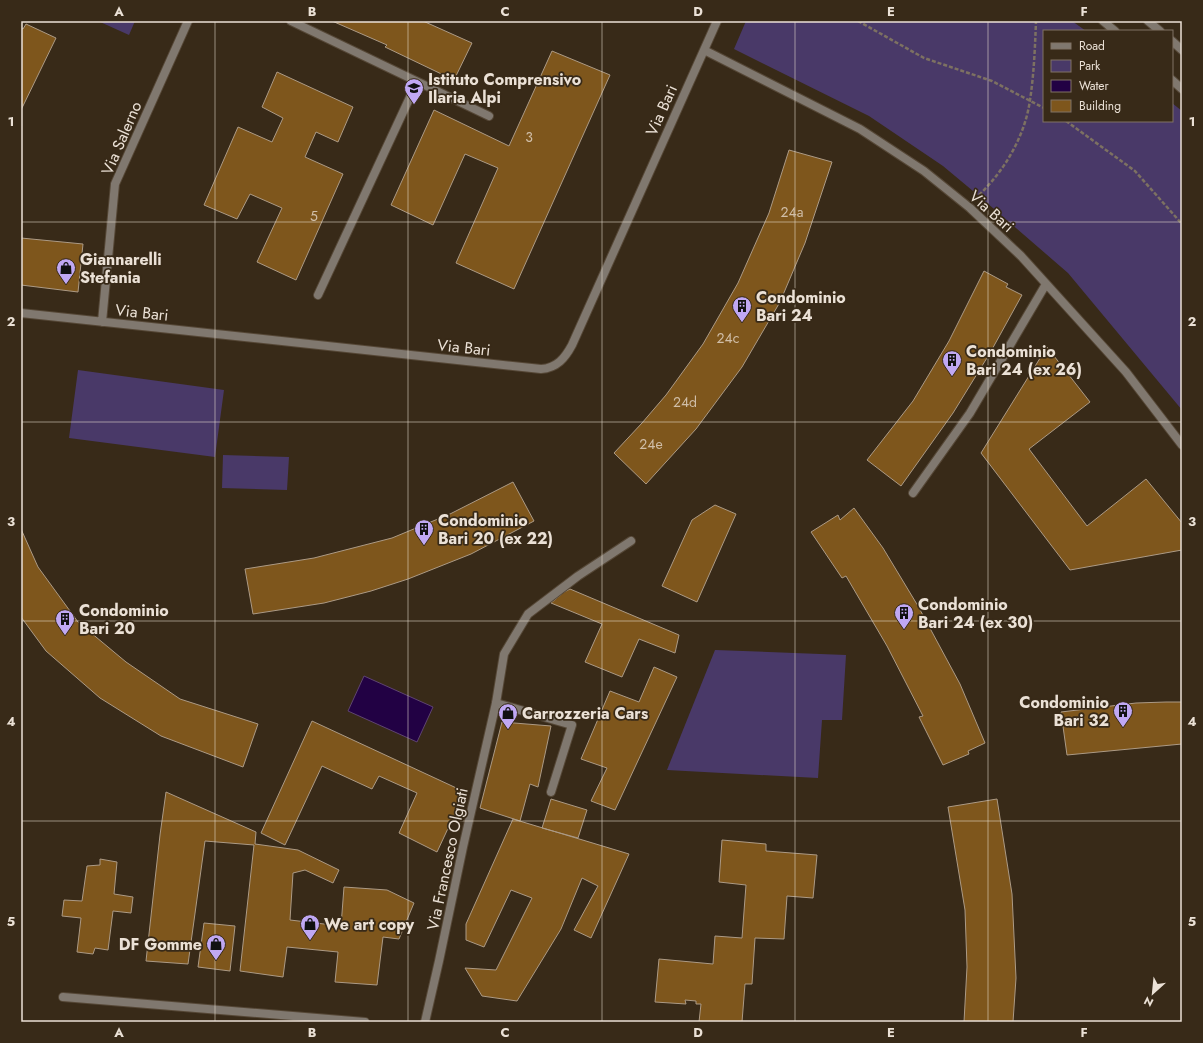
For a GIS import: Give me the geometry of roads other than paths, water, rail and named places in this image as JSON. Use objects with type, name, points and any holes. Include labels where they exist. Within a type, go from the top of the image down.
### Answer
[{"type":"street","name":"Via Salerno","points":[[102,322],[115,184],[188,21]]},
{"type":"street","points":[[291,21],[488,116]]},
{"type":"street","name":"Via Bari","points":[[21,313],[541,369],[548,369],[556,366],[572,345],[717,21]]},
{"type":"street","points":[[1103,21],[1114,30]]},
{"type":"street","points":[[1148,21],[1159,30]]},
{"type":"street","points":[[1173,42],[1182,50]]},
{"type":"street","name":"Via Bari","points":[[704,50],[860,129],[924,171],[970,208],[1021,256],[1126,372],[1182,445]]},
{"type":"street","points":[[1173,81],[1182,89]]},
{"type":"street","points":[[318,295],[417,82]]},
{"type":"street","points":[[913,493],[970,413],[1046,284]]},
{"type":"street","name":"Via Francesco Olgiati","points":[[425,1022],[496,703],[504,654],[528,614],[578,576],[630,541]]},
{"type":"street","points":[[496,703],[572,725],[551,792]]},
{"type":"street","points":[[63,997],[365,1022]]},
{"type":"water","points":[[364,676],[433,707],[417,742],[348,711]]},
{"type":"place","name":"Istituto Comprensivo Ilaria Alpi","points":[[414,105]]},
{"type":"place","name":"Giannarelli Stefania","points":[[66,285]]},
{"type":"place","name":"Condominio Bari 24","points":[[742,323]]},
{"type":"place","name":"Condominio Bari 24 (ex 26)","points":[[952,377]]},
{"type":"place","name":"Condominio Bari 20 (ex 22)","points":[[424,546]]},
{"type":"place","name":"Condominio Bari 24 (ex 30)","points":[[904,630]]},
{"type":"place","name":"Condominio Bari 20","points":[[65,636]]},
{"type":"place","name":"Condominio Bari 32","points":[[1123,728]]},
{"type":"place","name":"Carrozzeria Cars","points":[[508,730]]},
{"type":"place","name":"We art copy","points":[[310,941]]},
{"type":"place","name":"DF Gomme","points":[[216,961]]}]
